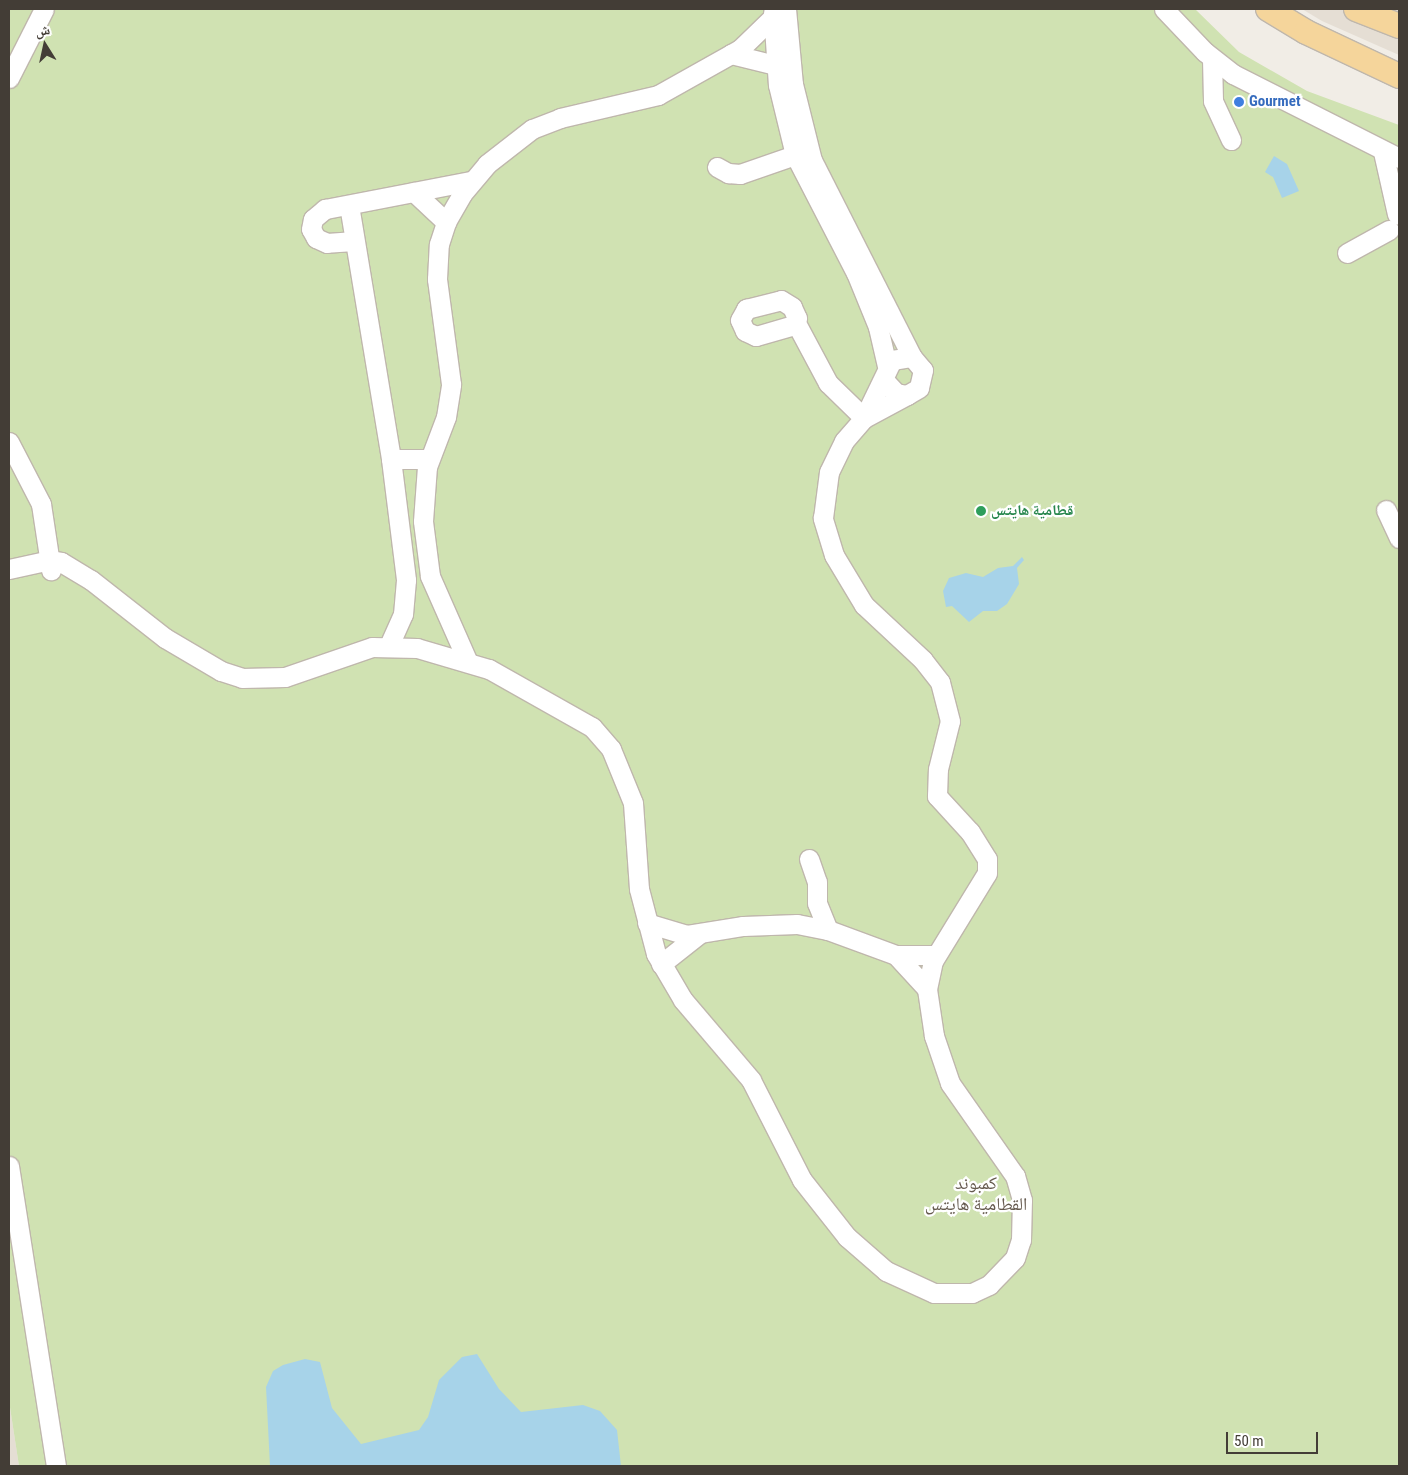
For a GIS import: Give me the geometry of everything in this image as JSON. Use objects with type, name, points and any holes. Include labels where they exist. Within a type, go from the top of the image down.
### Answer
[{"type":"main road","points":[[1268,9],[1306,32],[1399,76]]},
{"type":"main road","points":[[1356,9],[1399,26]]},
{"type":"street","points":[[9,78],[44,9]]},
{"type":"street","points":[[1164,9],[1212,59],[1268,93],[1391,155],[1396,225],[1347,253]]},
{"type":"street","points":[[467,660],[446,617],[426,560],[424,490],[429,459],[446,417],[451,384],[437,279],[439,244],[446,222],[471,181],[504,149],[532,129],[560,118],[651,98],[749,43],[777,12]]},
{"type":"street","points":[[777,12],[775,65],[795,155],[856,273],[878,327],[886,373],[896,393],[907,395]]},
{"type":"street","points":[[9,569],[55,565],[91,580],[164,638],[221,671],[242,678],[285,677],[354,652],[388,647],[417,648],[467,660],[570,712],[592,727],[610,750],[633,803],[638,878],[647,923],[661,964],[690,1010],[748,1076],[794,1168],[847,1237],[867,1257],[909,1284],[953,1295],[989,1285],[1015,1258],[1021,1240],[1022,1200],[1014,1176],[950,1083],[934,1036],[927,989],[936,955],[988,873],[988,859],[970,832],[937,796],[938,769],[950,721],[940,682],[918,655],[864,605],[844,576],[826,533],[822,502],[829,472],[844,441],[864,418],[919,388],[923,380],[920,365],[912,357],[812,160],[777,12]]},
{"type":"street","points":[[731,54],[775,65]]},
{"type":"street","points":[[1212,59],[1213,101],[1231,140]]},
{"type":"street","points":[[717,167],[728,173],[740,174],[795,155]]},
{"type":"street","points":[[354,241],[322,241],[311,229],[320,211],[471,181]]},
{"type":"street","points":[[414,192],[446,222]]},
{"type":"street","points":[[349,205],[391,458],[406,593],[399,626],[388,647]]},
{"type":"street","points":[[796,323],[823,376],[864,418]]},
{"type":"street","points":[[864,418],[869,403],[898,356],[912,357]]},
{"type":"street","points":[[9,442],[41,504],[55,565]]},
{"type":"street","points":[[391,458],[429,459]]},
{"type":"street","points":[[1386,510],[1399,538]]},
{"type":"street","points":[[9,579],[55,565]]},
{"type":"street","points":[[809,859],[817,882],[817,903],[828,930]]},
{"type":"street","points":[[797,924],[817,903]]},
{"type":"street","points":[[647,923],[675,933],[699,934],[756,924],[797,924],[828,930],[896,955],[936,955]]},
{"type":"street","points":[[661,964],[699,934]]},
{"type":"street","points":[[896,955],[927,989]]},
{"type":"street","points":[[9,1166],[56,1466]]},
{"type":"shaded area","points":[[1302,9],[1399,9],[1399,55],[1322,21]]},
{"type":"shaded area","points":[[9,1401],[19,1466],[9,1466]]},
{"type":"green space","points":[[9,9],[1195,9],[1239,52],[1307,91],[1399,125],[1399,1466],[19,1466],[9,1401]]},
{"type":"water","points":[[1274,156],[1287,164],[1299,191],[1282,198],[1273,177],[1265,172]]},
{"type":"water","points":[[1022,557],[1024,560],[1017,568],[1019,584],[1007,604],[997,611],[983,611],[969,622],[952,606],[946,607],[943,591],[949,578],[966,573],[983,577],[998,568],[1013,566]]},
{"type":"water","points":[[477,1354],[499,1389],[521,1412],[583,1405],[600,1411],[617,1430],[621,1466],[270,1466],[266,1387],[273,1371],[283,1365],[305,1359],[320,1362],[332,1408],[361,1444],[419,1430],[428,1417],[439,1380],[462,1357]]},
{"type":"place","name":"Gourmet","points":[[1239,102]]},
{"type":"place","name":"قطامية هايتس","points":[[981,511]]},
{"type":"district","name":"كمبوند القطامية هايتس","points":[[976,1194]]}]
